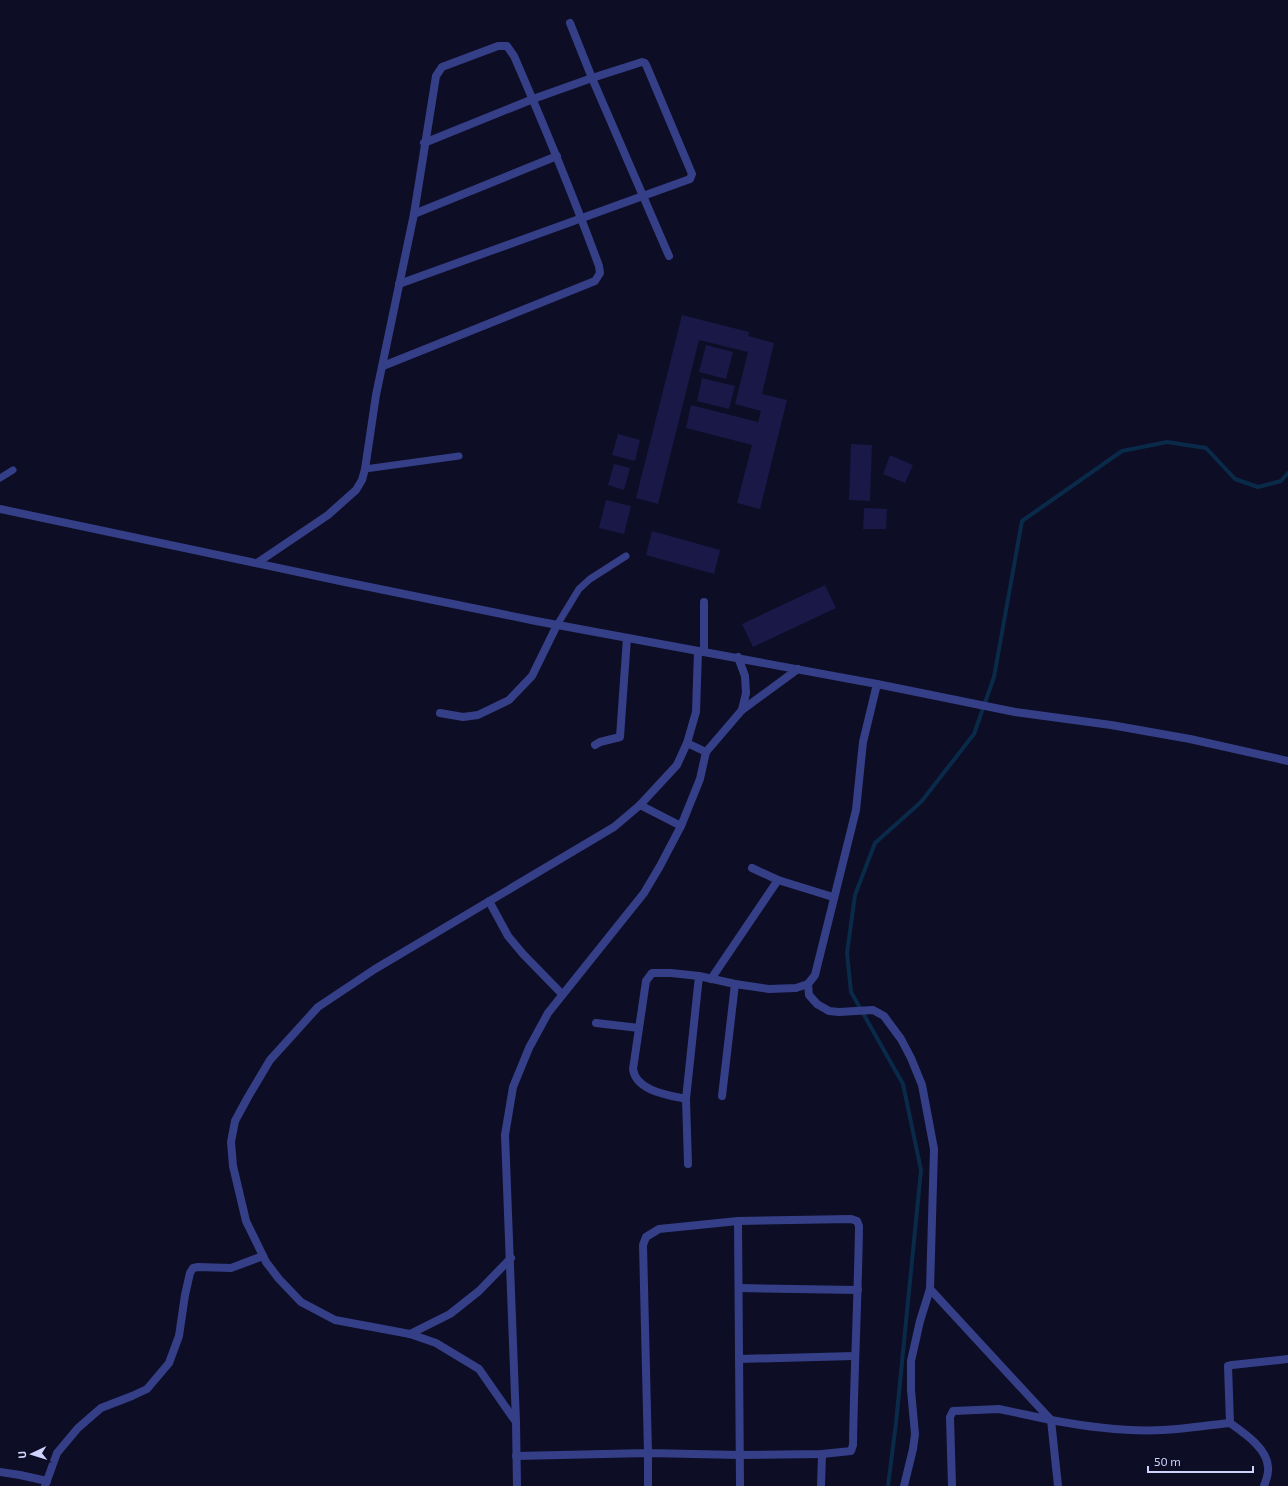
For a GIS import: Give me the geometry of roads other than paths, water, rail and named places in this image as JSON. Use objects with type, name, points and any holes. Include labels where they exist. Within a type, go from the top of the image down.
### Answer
[{"type":"street","points":[[570,24],[642,196],[669,256]]},
{"type":"street","points":[[257,563],[328,515],[356,490],[362,480],[376,395],[414,214],[424,143],[436,76],[442,67],[498,46],[507,46],[514,56],[557,156],[599,266],[600,273],[595,280],[383,366]]},
{"type":"street","points":[[399,284],[690,179],[692,174],[647,67],[645,63],[641,62],[533,99],[424,143]]},
{"type":"street","points":[[414,214],[557,156]]},
{"type":"street","points":[[0,510],[352,584],[557,625],[738,657],[1015,712],[1111,725],[1190,739],[1288,761]]},
{"type":"street","points":[[516,1422],[479,1369],[436,1343],[410,1334],[335,1320],[301,1302],[279,1279],[263,1256],[246,1221],[233,1166],[231,1142],[235,1121],[270,1060],[318,1007],[374,969],[614,827],[640,805],[677,765],[687,743],[696,712],[704,602]]},
{"type":"street","points":[[440,713],[463,717],[478,715],[509,700],[532,676],[557,625]]},
{"type":"street","points":[[594,745],[620,737],[627,638]]},
{"type":"street","points":[[738,657],[745,676],[746,692],[742,710]]},
{"type":"street","points":[[517,1486],[511,1258],[505,1135],[513,1087],[533,1041],[548,1013],[644,893],[660,866],[681,826],[700,779],[706,752],[742,710],[798,669]]},
{"type":"street","points":[[686,1099],[655,1092],[635,1077],[633,1068],[646,981],[652,973],[671,973],[699,976],[769,990],[796,988],[808,984],[815,975],[833,897],[856,810],[863,742],[877,684]]},
{"type":"street","points":[[687,743],[706,752]]},
{"type":"street","points":[[640,805],[681,826]]},
{"type":"street","points":[[752,868],[778,880],[833,897]]},
{"type":"street","points":[[711,979],[778,880]]},
{"type":"street","points":[[489,901],[508,936],[523,954],[562,994]]},
{"type":"street","points":[[688,1164],[686,1099],[699,976]]},
{"type":"street","points":[[722,1096],[735,984]]},
{"type":"street","points":[[808,984],[809,996],[816,1004],[829,1011],[838,1012],[873,1010],[884,1016],[901,1039],[911,1058],[922,1085],[934,1149],[930,1289],[920,1320],[911,1361],[911,1390],[915,1434],[904,1486]]},
{"type":"street","points":[[596,1023],[639,1028]]},
{"type":"street","points":[[516,1456],[648,1453],[740,1456],[822,1454],[849,1452],[852,1450],[854,1356],[858,1290],[859,1226],[857,1221],[851,1219],[738,1221],[659,1229],[646,1237],[642,1245],[648,1453],[648,1486]]},
{"type":"street","points":[[738,1221],[740,1486]]},
{"type":"street","points":[[0,1472],[20,1475],[46,1484],[56,1454],[78,1428],[101,1408],[147,1388],[169,1363],[179,1336],[185,1295],[190,1273],[193,1268],[231,1268],[263,1256]]},
{"type":"street","points":[[410,1334],[450,1314],[479,1291],[511,1258]]},
{"type":"street","points":[[739,1288],[858,1290]]},
{"type":"street","points":[[930,1289],[1051,1420],[1058,1486]]},
{"type":"street","points":[[740,1359],[854,1356]]},
{"type":"street","points":[[1230,1423],[1228,1366],[1288,1359]]},
{"type":"street","points":[[952,1486],[950,1417],[953,1412],[999,1409],[1093,1428],[1146,1431],[1230,1423],[1251,1439],[1262,1451],[1268,1468],[1264,1486]]},
{"type":"street","points":[[821,1486],[822,1454]]},
{"type":"lane","points":[[365,469],[459,456]]},
{"type":"lane","points":[[0,478],[13,470]]},
{"type":"lane","points":[[557,625],[579,588],[590,579],[626,556]]},
{"type":"waterway","points":[[888,1486],[896,1423],[921,1170],[903,1084],[851,992],[847,953],[855,895],[875,843],[921,802],[974,734],[994,677],[1022,521],[1122,451],[1167,442],[1206,448],[1235,479],[1258,487],[1281,481],[1288,473]]}]
